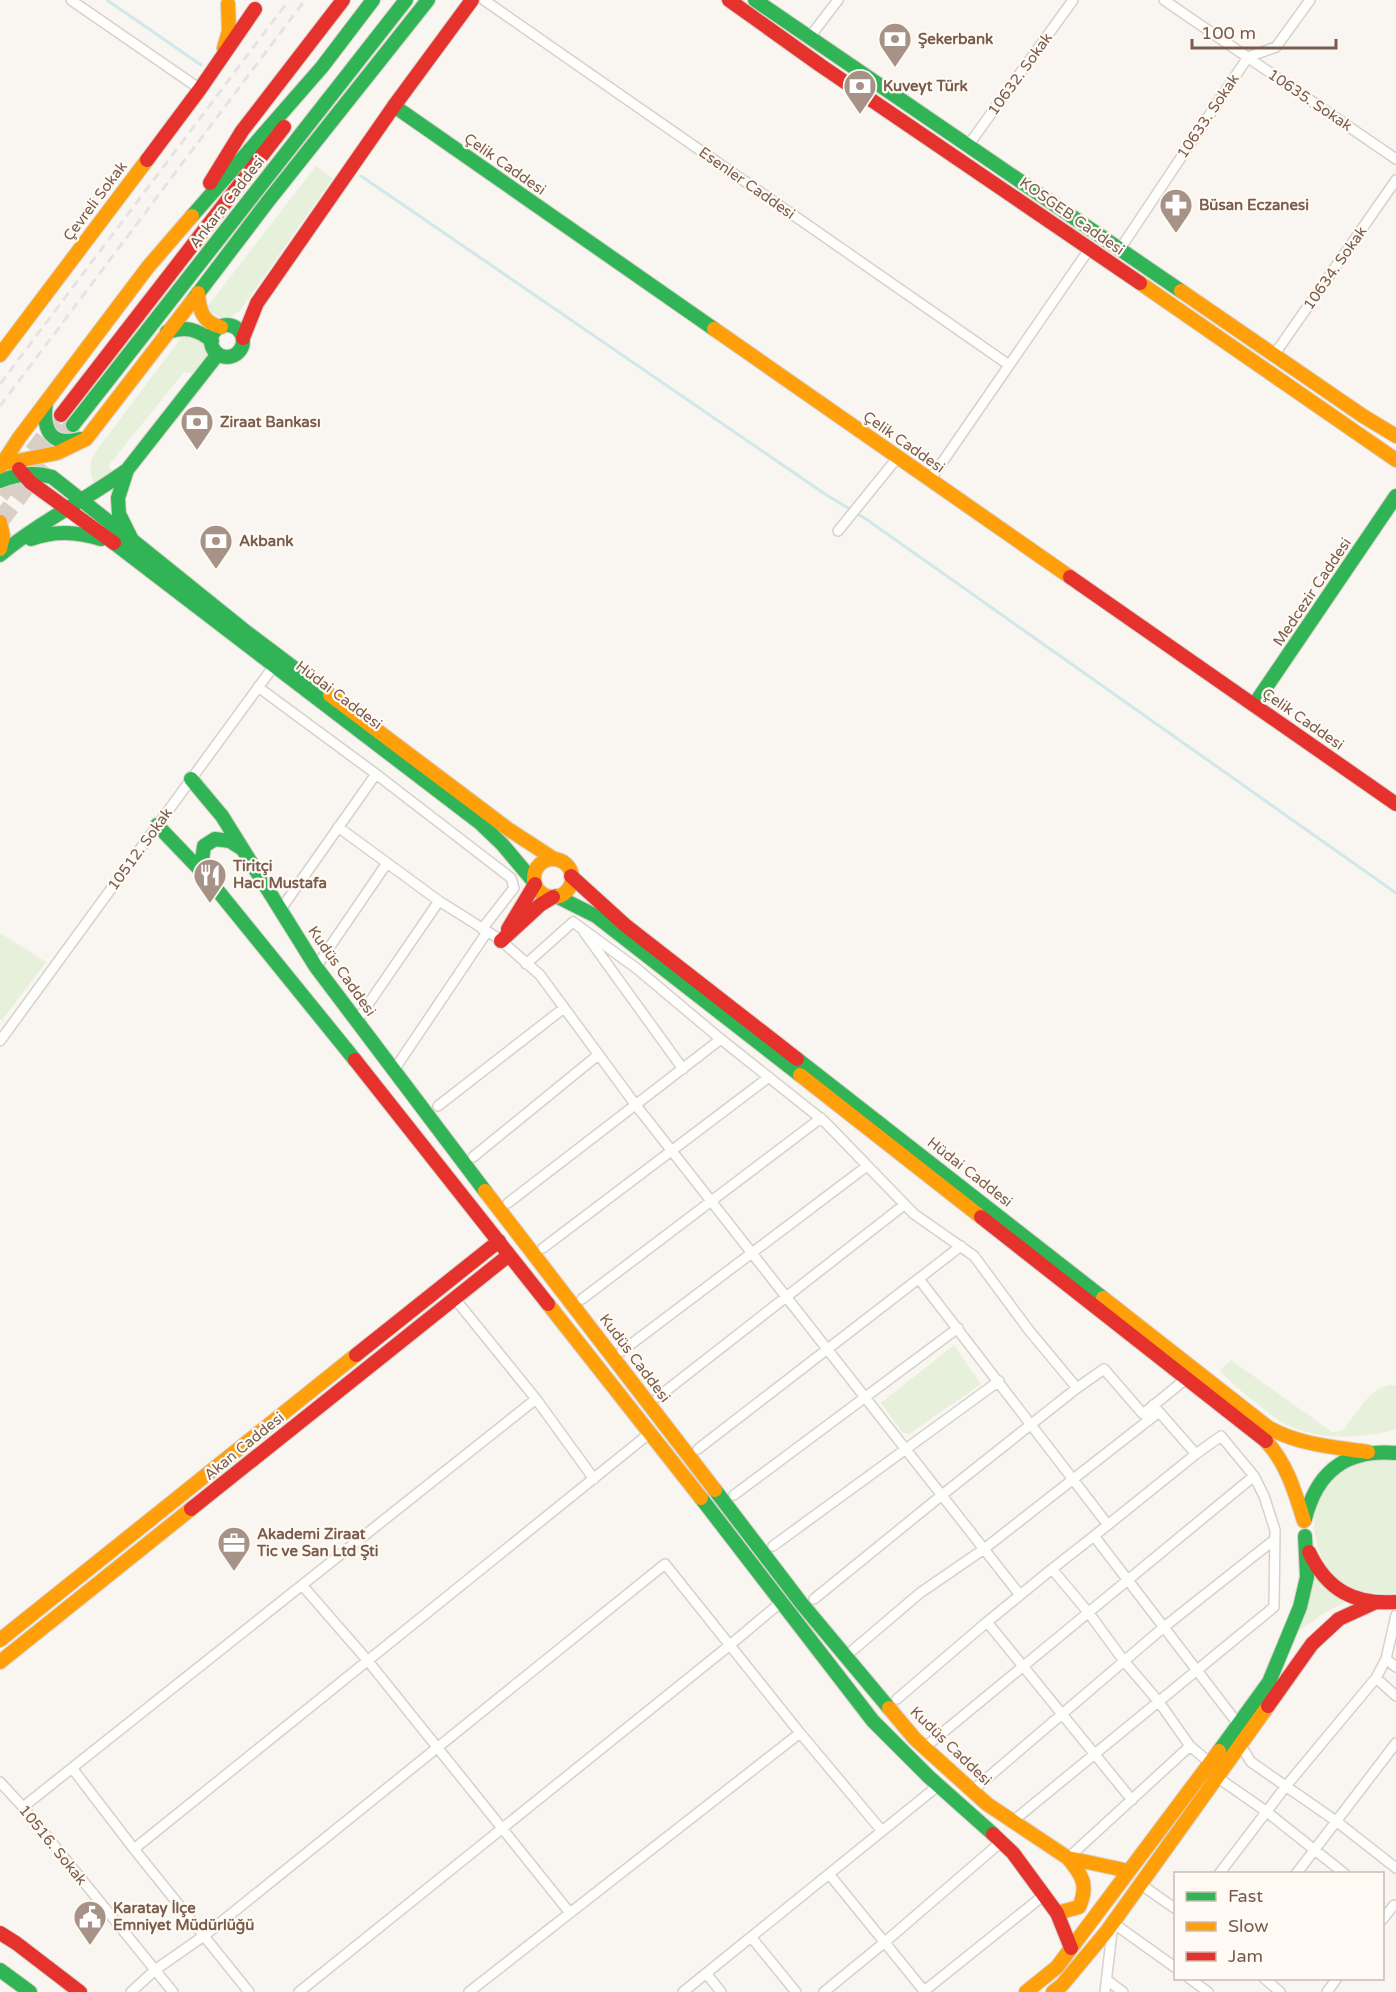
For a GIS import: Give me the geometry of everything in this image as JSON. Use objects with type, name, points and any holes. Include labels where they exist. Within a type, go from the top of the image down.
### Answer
[{"type":"main road","points":[[180,230],[242,131],[343,0]]},
{"type":"main road","points":[[20,468],[1,465],[148,267],[322,67],[373,0]]},
{"type":"main road","name":"Ankara Caddesi","points":[[62,415],[383,0]]},
{"type":"main road","name":"Ankara Caddesi","points":[[73,425],[406,0]]},
{"type":"main road","points":[[0,481],[20,468],[73,448],[86,439],[269,200],[428,0]]},
{"type":"main road","points":[[167,332],[186,327],[200,333],[225,357],[235,355],[242,348],[243,338],[257,303],[394,106],[472,0]]},
{"type":"main road","name":"KOSGEB Caddesi","points":[[729,0],[820,65],[1396,460]]},
{"type":"main road","name":"KOSGEB Caddesi","points":[[755,0],[967,147],[1396,436]]},
{"type":"main road","points":[[226,2],[231,9],[239,13],[248,13],[259,3]]},
{"type":"main road","points":[[216,66],[229,31],[226,2]]},
{"type":"main road","points":[[216,66],[259,3]]},
{"type":"main road","name":"Çevreli Sokak","points":[[0,355],[216,66]]},
{"type":"main road","points":[[269,200],[343,82]]},
{"type":"main road","name":"Çelik Caddesi","points":[[394,106],[1396,804]]},
{"type":"main road","points":[[198,293],[198,306],[202,316],[210,324],[237,328],[243,338]]},
{"type":"main road","points":[[132,540],[120,519],[117,506],[119,489],[127,471],[215,347],[214,333],[257,303]]},
{"type":"main road","points":[[46,403],[44,422],[53,438],[70,443],[80,440],[91,431]]},
{"type":"main road","points":[[19,438],[16,450],[20,468]]},
{"type":"main road","name":"Hüdai Caddesi","points":[[20,468],[52,477],[83,500],[277,662],[491,832],[535,883]]},
{"type":"main road","name":"Hüdai Caddesi","points":[[20,468],[68,509],[114,543],[508,829],[554,859]]},
{"type":"main road","points":[[0,555],[26,534],[127,471]]},
{"type":"main road","name":"Medcezir Caddesi","points":[[1254,705],[1396,496]]},
{"type":"main road","points":[[0,522],[3,536],[0,549]]},
{"type":"main road","points":[[0,565],[31,539],[52,532],[73,532],[114,543]]},
{"type":"main road","name":"Kudüs Caddesi","points":[[191,779],[222,816],[316,967],[356,1022],[802,1604],[915,1739],[987,1804],[1068,1858],[1129,1871]]},
{"type":"main road","points":[[157,825],[205,874],[650,1433],[873,1721],[1013,1853],[1057,1913],[1071,1948]]},
{"type":"main road","points":[[205,874],[202,860],[204,846],[214,838],[230,841],[242,849]]},
{"type":"main road","points":[[501,941],[540,905],[567,891],[572,876],[565,863],[554,859],[542,862],[537,867],[535,883],[540,892],[554,897]]},
{"type":"main road","name":"Hüdai Caddesi","points":[[572,876],[625,926],[1269,1428],[1280,1435],[1308,1444],[1396,1453]]},
{"type":"main road","points":[[501,941],[535,883]]},
{"type":"main road","name":"Hüdai Caddesi","points":[[554,897],[596,916],[1259,1434],[1278,1453],[1286,1467],[1305,1521]]},
{"type":"main road","name":"Akan Caddesi","points":[[0,1640],[498,1242]]},
{"type":"main road","name":"Akan Caddesi","points":[[0,1662],[509,1255]]},
{"type":"main road","points":[[1026,1992],[1058,1966],[1269,1682],[1300,1607],[1307,1577],[1305,1521],[1309,1501],[1325,1475],[1349,1458],[1396,1443]]},
{"type":"main road","points":[[1305,1536],[1312,1561],[1327,1582],[1349,1596],[1374,1603],[1396,1602]]},
{"type":"main road","points":[[1053,1992],[1062,1985],[1113,1923],[1312,1644],[1339,1619],[1374,1603]]},
{"type":"main road","points":[[1057,1913],[1079,1907],[1084,1898],[1082,1875],[1068,1858]]},
{"type":"main road","points":[[0,1934],[16,1943],[80,1992]]},
{"type":"main road","points":[[0,1970],[30,1992]]},
{"type":"street","points":[[71,0],[200,89]]},
{"type":"street","name":"Esenler Caddesi","points":[[484,0],[1009,365]]},
{"type":"street","points":[[809,38],[838,0]]},
{"type":"street","name":"10632. Sokak","points":[[967,147],[1073,0]]},
{"type":"street","name":"10635. Sokak","points":[[1164,0],[1396,159]]},
{"type":"street","name":"10633. Sokak","points":[[1120,249],[1248,57],[1276,46],[1310,0]]},
{"type":"street","name":"10634. Sokak","points":[[1274,355],[1396,180]]},
{"type":"street","points":[[930,480],[1090,248]]},
{"type":"street","points":[[837,531],[898,457]]},
{"type":"street","name":"10512. Sokak","points":[[0,1041],[277,662]]},
{"type":"street","points":[[258,687],[511,878],[514,888],[393,1070]]},
{"type":"street","points":[[281,909],[376,774]]},
{"type":"street","points":[[338,827],[439,901],[501,941],[540,975],[598,1055],[1020,1595]]},
{"type":"street","points":[[316,967],[387,863]]},
{"type":"street","points":[[356,1022],[439,901]]},
{"type":"street","points":[[526,964],[573,922],[636,968],[821,1118],[904,1205],[974,1256],[1028,1329],[1077,1388]]},
{"type":"street","points":[[579,925],[683,1069]]},
{"type":"street","points":[[438,1106],[564,1008]]},
{"type":"street","points":[[508,1203],[721,1039]]},
{"type":"street","points":[[473,1157],[598,1055]]},
{"type":"street","points":[[543,1248],[769,1077]]},
{"type":"street","points":[[582,1299],[821,1118]]},
{"type":"street","points":[[622,1351],[867,1166]]},
{"type":"street","points":[[658,1397],[904,1205]]},
{"type":"street","points":[[698,1449],[961,1246]]},
{"type":"street","points":[[919,1279],[1108,1525]]},
{"type":"street","points":[[454,1299],[536,1400],[594,1479]]},
{"type":"street","points":[[734,1495],[957,1328]]},
{"type":"street","points":[[814,1599],[942,1495],[1104,1369],[1143,1414],[1156,1408]]},
{"type":"street","points":[[853,1650],[920,1593],[984,1549],[1073,1479],[1156,1408],[1187,1378]]},
{"type":"street","points":[[773,1546],[999,1381]]},
{"type":"street","points":[[23,1807],[536,1400]]},
{"type":"street","points":[[1156,1408],[1196,1454]]},
{"type":"street","points":[[134,1849],[650,1433]]},
{"type":"street","points":[[897,1699],[1020,1595],[1221,1436],[1254,1476],[1264,1496],[1275,1530],[1274,1607],[1013,1821]]},
{"type":"street","points":[[924,1748],[1254,1476]]},
{"type":"street","points":[[1094,1536],[1238,1724]]},
{"type":"street","points":[[972,1791],[1164,1627],[1274,1540]]},
{"type":"street","points":[[131,1992],[155,1970],[205,1935],[665,1564],[800,1733],[882,1831]]},
{"type":"street","points":[[1053,1569],[1124,1661],[1159,1702],[1191,1746],[1210,1763]]},
{"type":"street","points":[[302,1585],[368,1661],[570,1913]]},
{"type":"street","points":[[299,1992],[780,1603]]},
{"type":"street","points":[[1221,1872],[1286,1786],[1376,1678],[1386,1659],[1396,1615]]},
{"type":"street","points":[[987,1622],[1131,1800]]},
{"type":"street","points":[[1386,1659],[1396,1667]]},
{"type":"street","points":[[1376,1678],[1396,1696]]},
{"type":"street","points":[[469,1992],[800,1733]]},
{"type":"street","points":[[1298,1872],[1396,1743]]},
{"type":"street","points":[[1240,1744],[1251,1762],[1336,1821],[1396,1869]]},
{"type":"street","points":[[1068,1858],[1191,1746]]},
{"type":"street","points":[[72,1768],[249,1992]]},
{"type":"street","points":[[1217,1777],[1267,1812],[1342,1872]]},
{"type":"street","name":"10516. Sokak","points":[[0,1782],[23,1807],[173,1992]]},
{"type":"street","points":[[683,1992],[939,1785]]},
{"type":"street","points":[[824,1992],[1001,1842]]},
{"type":"street","points":[[829,1874],[924,1992],[1044,1894]]},
{"type":"street","points":[[1140,1884],[1174,1908]]},
{"type":"street","points":[[1384,1919],[1395,1905]]},
{"type":"street","points":[[1105,1992],[1113,1923],[1174,1967]]},
{"type":"street","points":[[750,1937],[796,1992]]},
{"type":"street","points":[[706,1973],[721,1992]]},
{"type":"street","points":[[1107,1980],[1123,1992]]},
{"type":"street","points":[[1192,1980],[1208,1992]]},
{"type":"street","points":[[1266,1980],[1280,1992]]},
{"type":"green space","points":[[316,166],[333,178],[241,309],[232,317],[223,318],[215,315],[207,307]]},
{"type":"green space","points":[[184,334],[198,338],[212,357],[197,374],[184,372],[109,465],[114,475],[95,487],[90,470],[94,454]]},
{"type":"green space","points":[[0,933],[46,962],[2,1020],[0,1019]]},
{"type":"green space","points":[[954,1345],[981,1384],[909,1434],[902,1432],[881,1403]]},
{"type":"green space","points":[[1231,1360],[1332,1432],[1342,1431],[1371,1394],[1387,1386],[1396,1385],[1396,1429],[1370,1435],[1341,1436],[1312,1433],[1287,1425],[1245,1394],[1220,1370]]},
{"type":"green space","points":[[1375,1457],[1396,1459],[1396,1593],[1365,1592],[1340,1580],[1329,1569],[1320,1554],[1316,1539],[1314,1522],[1323,1491],[1343,1470]]},
{"type":"green space","points":[[1311,1566],[1349,1600],[1324,1613],[1299,1631],[1308,1598]]},
{"type":"waterway","points":[[107,0],[201,65]]},
{"type":"waterway","points":[[361,176],[825,494],[866,519],[1396,893]]},
{"type":"tunnel","points":[[0,495],[57,421]]},
{"type":"tunnel","points":[[0,521],[73,425]]},
{"type":"railway","points":[[0,384],[289,0]]},
{"type":"railway","points":[[0,406],[305,0]]},
{"type":"traffic: fast","points":[[192,216],[322,67],[373,0]]},
{"type":"traffic: fast","points":[[73,425],[406,0]]},
{"type":"traffic: fast","points":[[193,300],[269,200],[428,0]]},
{"type":"traffic: fast","points":[[755,0],[1181,291]]},
{"type":"traffic: fast","points":[[394,106],[714,329]]},
{"type":"traffic: fast","points":[[227,325],[238,330],[243,341],[238,352],[227,357],[216,352],[211,341],[216,330],[227,325]]},
{"type":"traffic: fast","points":[[167,332],[180,329],[191,330],[212,341]]},
{"type":"traffic: fast","points":[[218,354],[127,470],[118,498],[119,514],[132,540],[245,631],[330,695]]},
{"type":"traffic: fast","points":[[46,403],[47,428],[51,434],[62,441],[80,439]]},
{"type":"traffic: fast","points":[[0,555],[31,532],[127,470]]},
{"type":"traffic: fast","points":[[0,481],[26,474],[52,477],[132,540]]},
{"type":"traffic: fast","points":[[1254,705],[1396,496]]},
{"type":"traffic: fast","points":[[31,539],[49,534],[66,533],[101,539]]},
{"type":"traffic: fast","points":[[114,543],[480,823],[502,844],[534,882]]},
{"type":"traffic: fast","points":[[191,779],[222,816],[316,967],[485,1191]]},
{"type":"traffic: fast","points":[[157,825],[205,875],[355,1060]]},
{"type":"traffic: fast","points":[[205,874],[202,860],[204,846],[215,839],[230,841],[241,848]]},
{"type":"traffic: fast","points":[[556,896],[596,916],[800,1075]]},
{"type":"traffic: fast","points":[[797,1059],[1103,1298]]},
{"type":"traffic: fast","points":[[1305,1519],[1317,1488],[1336,1466],[1362,1455],[1396,1453]]},
{"type":"traffic: fast","points":[[715,1490],[802,1604],[889,1708]]},
{"type":"traffic: fast","points":[[701,1498],[873,1721],[929,1777],[993,1834]]},
{"type":"traffic: fast","points":[[1219,1751],[1269,1682],[1300,1607],[1307,1577],[1305,1536]]},
{"type":"traffic: fast","points":[[0,1970],[30,1992]]},
{"type":"traffic: slow","points":[[224,48],[229,31],[228,4]]},
{"type":"traffic: slow","points":[[0,355],[147,160]]},
{"type":"traffic: slow","points":[[0,467],[19,438],[148,267],[192,216]]},
{"type":"traffic: slow","points":[[1140,283],[1396,460]]},
{"type":"traffic: slow","points":[[1181,291],[1363,416],[1396,436]]},
{"type":"traffic: slow","points":[[198,293],[203,315],[210,322],[221,327]]},
{"type":"traffic: slow","points":[[2,464],[57,453],[86,439],[193,300]]},
{"type":"traffic: slow","points":[[714,329],[1070,577]]},
{"type":"traffic: slow","points":[[0,522],[3,536],[0,549]]},
{"type":"traffic: slow","points":[[330,695],[508,829],[554,859]]},
{"type":"traffic: slow","points":[[553,859],[566,865],[572,878],[566,891],[553,897],[540,891],[534,878],[540,865],[553,859]]},
{"type":"traffic: slow","points":[[800,1075],[981,1217]]},
{"type":"traffic: slow","points":[[485,1191],[715,1490]]},
{"type":"traffic: slow","points":[[1103,1298],[1269,1428],[1305,1442],[1368,1452]]},
{"type":"traffic: slow","points":[[548,1304],[701,1498]]},
{"type":"traffic: slow","points":[[0,1640],[356,1355]]},
{"type":"traffic: slow","points":[[1266,1441],[1285,1469],[1304,1521]]},
{"type":"traffic: slow","points":[[0,1662],[191,1509]]},
{"type":"traffic: slow","points":[[1053,1992],[1062,1985],[1107,1931],[1268,1706]]},
{"type":"traffic: slow","points":[[889,1708],[915,1739],[987,1804],[1068,1858],[1129,1871]]},
{"type":"traffic: slow","points":[[1026,1992],[1057,1967],[1219,1751]]},
{"type":"traffic: slow","points":[[1057,1913],[1079,1907],[1082,1899],[1084,1886],[1080,1875],[1068,1858]]},
{"type":"traffic: jam","points":[[210,183],[242,131],[343,0]]},
{"type":"traffic: jam","points":[[243,338],[257,303],[394,106],[472,0]]},
{"type":"traffic: jam","points":[[729,0],[820,65],[1140,283]]},
{"type":"traffic: jam","points":[[147,160],[200,89],[255,9]]},
{"type":"traffic: jam","points":[[61,415],[284,127]]},
{"type":"traffic: jam","points":[[19,469],[30,482],[114,543]]},
{"type":"traffic: jam","points":[[1070,577],[1396,804]]},
{"type":"traffic: jam","points":[[571,876],[625,925],[797,1059]]},
{"type":"traffic: jam","points":[[508,929],[535,884]]},
{"type":"traffic: jam","points":[[501,941],[540,905],[553,897]]},
{"type":"traffic: jam","points":[[355,1060],[548,1304]]},
{"type":"traffic: jam","points":[[981,1217],[1266,1441]]},
{"type":"traffic: jam","points":[[356,1355],[499,1241]]},
{"type":"traffic: jam","points":[[191,1509],[509,1255]]},
{"type":"traffic: jam","points":[[1309,1552],[1324,1576],[1344,1592],[1367,1601],[1396,1602]]},
{"type":"traffic: jam","points":[[1268,1706],[1312,1644],[1339,1619],[1374,1603]]},
{"type":"traffic: jam","points":[[993,1834],[1013,1853],[1057,1913],[1071,1948]]},
{"type":"traffic: jam","points":[[0,1933],[80,1992]]},
{"type":"place","name":"Şekerbank","points":[[895,68]]},
{"type":"place","name":"Kuveyt Türk","points":[[860,115]]},
{"type":"place","name":"Büsan Eczanesi","points":[[1176,234]]},
{"type":"place","name":"Ziraat Bankası","points":[[197,451]]},
{"type":"place","name":"Akbank","points":[[216,570]]},
{"type":"place","name":"Tiritçi Hacı Mustafa","points":[[210,904]]},
{"type":"place","name":"Akademi Ziraat Tic ve San Ltd Şti","points":[[234,1572]]},
{"type":"place","name":"Karatay İlçe Emniyet Müdürlüğü","points":[[90,1946]]}]
